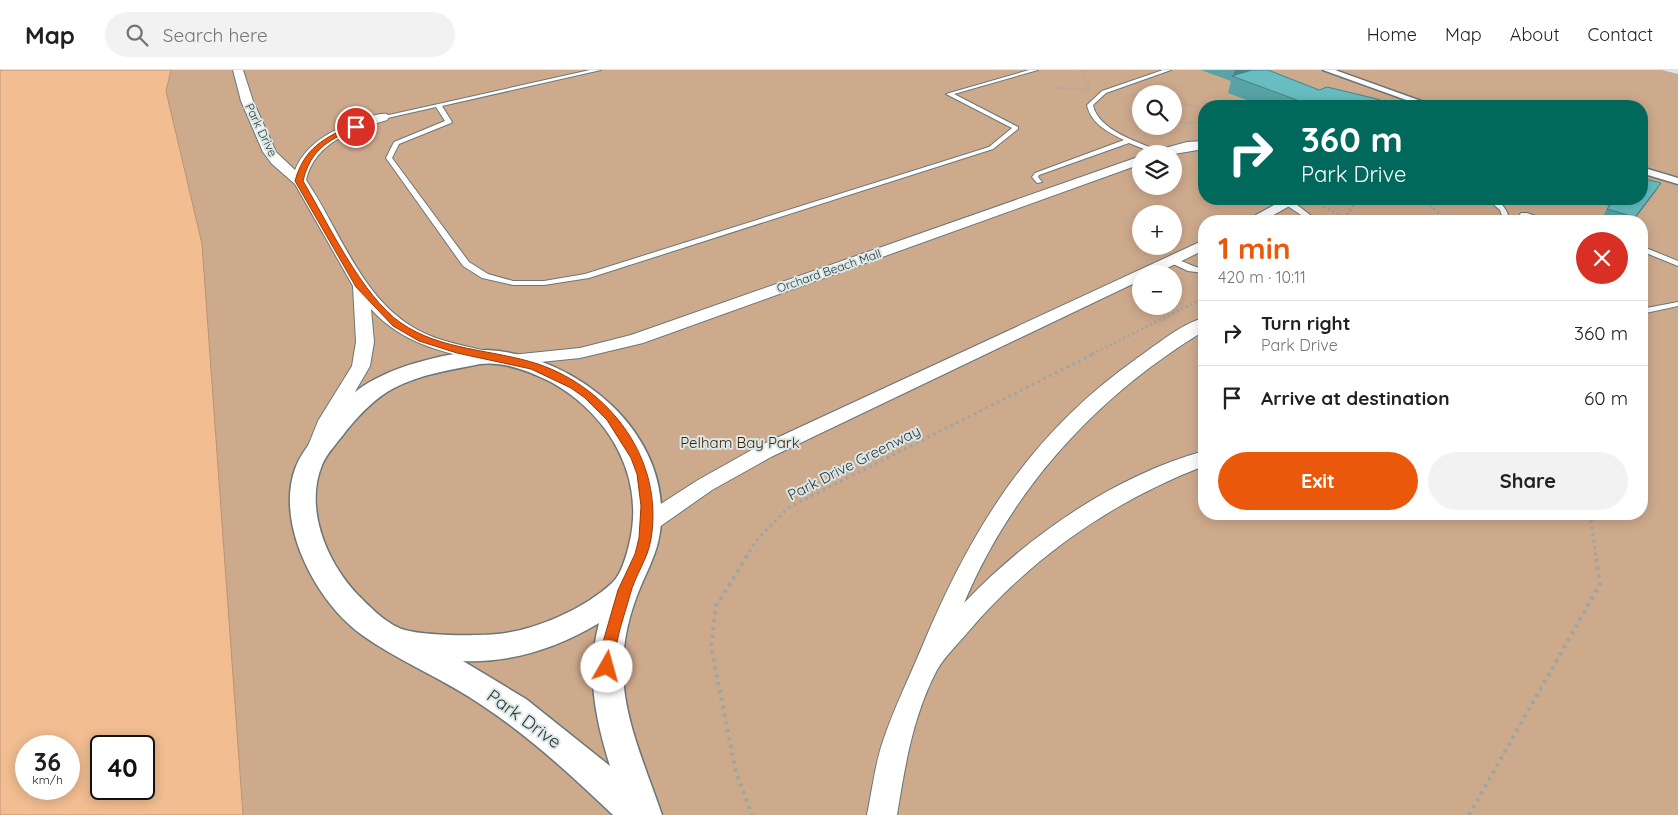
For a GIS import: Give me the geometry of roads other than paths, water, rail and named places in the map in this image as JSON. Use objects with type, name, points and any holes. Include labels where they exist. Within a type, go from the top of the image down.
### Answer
[{"type":"street","name":"Park Drive","points":[[238,70],[244,94],[272,157],[299,181],[361,287],[389,318],[408,332],[437,344],[500,358],[548,372],[589,396],[612,418],[630,444],[643,474],[647,524],[641,554],[624,590],[610,642],[607,667],[608,688],[620,741],[644,815]]},
{"type":"street","points":[[1327,70],[1414,100]]},
{"type":"street","points":[[299,181],[304,164],[324,143],[343,132],[383,117]]},
{"type":"street","points":[[1182,147],[1198,145]]},
{"type":"street","name":"Orchard Beach Mall","points":[[500,358],[580,353],[629,342],[1132,163]]},
{"type":"street","points":[[1648,172],[1678,181]]},
{"type":"street","points":[[1264,215],[1284,205]]},
{"type":"street","points":[[1161,265],[1198,247]]},
{"type":"street","points":[[647,524],[720,476],[764,452],[1132,279]]},
{"type":"street","name":"Park Drive","points":[[361,287],[365,342],[361,366],[328,421],[306,474],[304,495],[308,533],[316,555],[339,595],[357,614],[396,642],[493,695],[520,714],[579,761],[639,815]]},
{"type":"street","points":[[882,815],[896,743],[916,688],[968,569],[1000,515],[1037,463],[1077,417],[1119,380],[1162,348],[1198,326]]},
{"type":"street","name":"Park Drive","points":[[314,456],[353,407],[376,389],[420,369],[500,358]]},
{"type":"street","points":[[929,661],[989,593],[1052,540],[1126,492],[1173,469],[1198,460]]},
{"type":"street","name":"Park Drive","points":[[396,642],[456,649],[517,646],[537,640],[572,625],[624,590]]},
{"type":"lane","points":[[383,117],[598,70]]},
{"type":"lane","points":[[438,105],[449,122],[396,143],[389,158],[466,264],[485,276],[504,281],[544,283],[586,276],[991,148],[1016,128],[949,94],[1035,70]]},
{"type":"lane","points":[[1141,145],[1100,126],[1092,115],[1090,105],[1104,92],[1168,70]]},
{"type":"lane","points":[[1039,182],[1035,178],[1037,174],[1131,140]]},
{"type":"lane","points":[[1296,205],[1307,215]]},
{"type":"lane","points":[[1497,205],[1502,209],[1504,215]]},
{"type":"lane","points":[[1648,251],[1678,264]]},
{"type":"lane","points":[[1172,260],[1191,269],[1198,270]]},
{"type":"lane","points":[[1648,310],[1678,304]]},
{"type":"park label","name":"Pelham Bay Park","points":[[740,443]]}]
